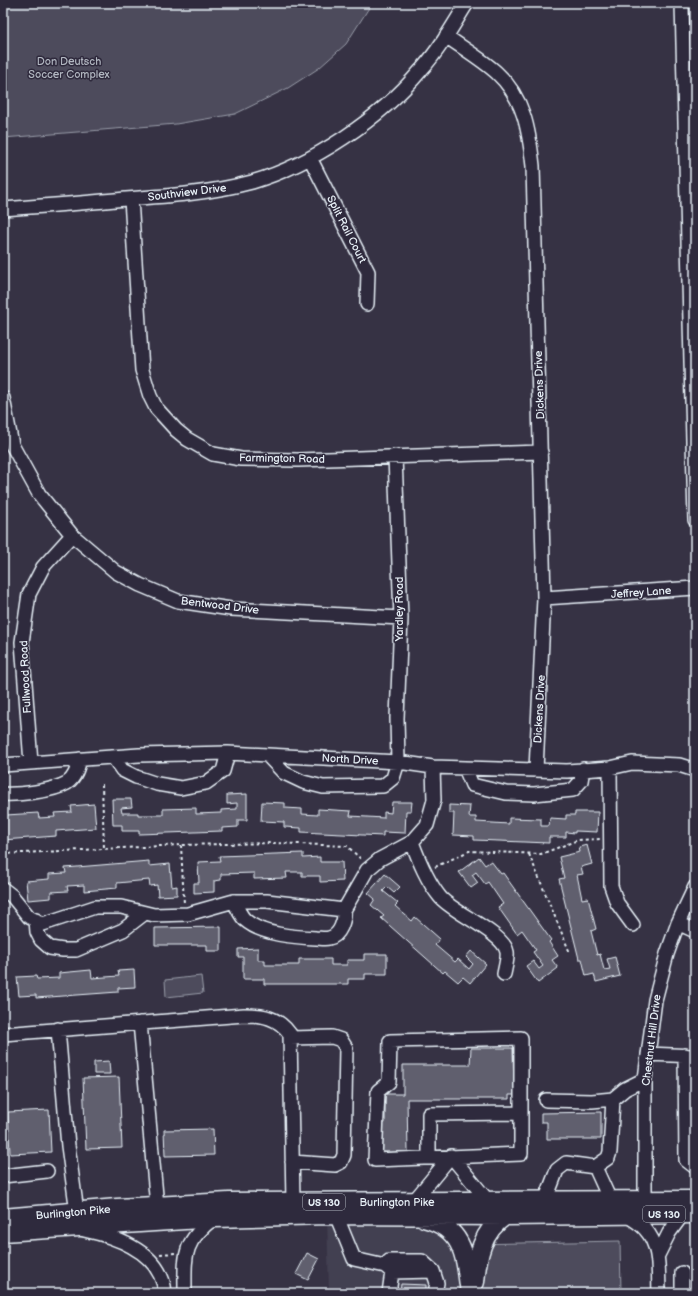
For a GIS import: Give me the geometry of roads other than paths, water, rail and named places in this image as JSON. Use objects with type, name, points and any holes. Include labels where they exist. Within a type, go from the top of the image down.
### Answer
[{"type":"highway","name":"Burlington Pike","points":[[3,1218],[73,1220],[336,1215],[488,1201],[695,1200]]},
{"type":"highway","name":"Burlington Pike","points":[[3,1232],[157,1206],[229,1202],[293,1202],[414,1208],[505,1216],[689,1214]]},
{"type":"highway","points":[[414,1208],[446,1228],[457,1239],[464,1256],[470,1293]]},
{"type":"highway","points":[[475,1293],[476,1266],[481,1248],[494,1225],[505,1216]]},
{"type":"street","name":"Southview Drive","points":[[3,209],[195,194],[253,182],[310,158],[349,135],[396,96],[421,70],[446,36],[467,3]]},
{"type":"street","points":[[682,3],[695,520]]},
{"type":"street","name":"Dickens Drive","points":[[446,36],[496,72],[509,86],[522,110],[530,136],[533,166],[544,598],[536,770]]},
{"type":"street","name":"Split Rail Court","points":[[310,158],[368,272],[367,304]]},
{"type":"street","name":"Farmington Road","points":[[131,199],[142,370],[150,396],[156,408],[176,430],[187,439],[213,454],[242,459],[298,460],[541,452]]},
{"type":"street","name":"Bentwood Drive","points":[[3,398],[12,445],[39,494],[72,535],[116,572],[140,585],[178,600],[231,609],[401,618]]},
{"type":"street","name":"Yardley Road","points":[[396,456],[401,618],[397,718],[398,762]]},
{"type":"street","name":"Fullwood Road","points":[[31,763],[22,642],[29,594],[43,567],[72,535]]},
{"type":"street","name":"Jeffrey Lane","points":[[544,598],[695,588]]},
{"type":"street","points":[[113,757],[122,770],[136,777],[157,784],[182,788],[206,783],[222,771],[228,753]]},
{"type":"street","name":"North Drive","points":[[3,766],[139,755],[228,753],[398,762],[433,767],[583,770],[610,768],[632,763],[679,765],[695,770]]},
{"type":"street","points":[[267,755],[284,773],[303,782],[323,787],[383,786],[393,778],[398,762]]},
{"type":"street","points":[[3,794],[47,790],[68,783],[77,771],[80,759]]},
{"type":"street","points":[[234,901],[241,915],[247,921],[280,934],[301,938],[330,938],[336,934],[345,917],[344,910],[367,870],[380,859],[412,842],[427,826],[434,800],[433,767]]},
{"type":"street","points":[[465,768],[472,784],[506,793],[534,794],[573,790],[581,780],[583,770]]},
{"type":"street","points":[[610,768],[611,886],[617,903],[633,925]]},
{"type":"street","points":[[412,842],[425,872],[440,898],[499,938],[508,952],[504,974]]},
{"type":"street","name":"Chestnut Hill Drive","points":[[645,1200],[645,1079],[655,1000],[667,954],[678,923],[695,887]]},
{"type":"street","points":[[3,890],[12,896],[29,917],[43,924],[95,907],[121,907],[154,915],[184,914],[234,901],[267,900],[344,910]]},
{"type":"street","points":[[36,920],[37,932],[41,940],[50,948],[76,950],[123,930],[145,913]]},
{"type":"street","points":[[678,923],[695,931]]},
{"type":"street","points":[[3,1034],[257,1015],[277,1020],[284,1025],[290,1034],[293,1202]]},
{"type":"street","points":[[140,1023],[157,1206]]},
{"type":"street","points":[[58,1029],[73,1220],[121,1241],[143,1254],[153,1263],[160,1274],[165,1293]]},
{"type":"street","points":[[290,1038],[332,1037],[341,1040],[346,1048],[344,1155],[341,1162],[335,1165],[292,1162]]},
{"type":"street","points":[[521,1038],[521,1154],[451,1156],[375,1160],[378,1091],[389,1082],[390,1041],[521,1038]]},
{"type":"street","points":[[648,1054],[690,1055],[686,1160],[695,1168]]},
{"type":"street","points":[[546,1100],[592,1101],[613,1099],[624,1089],[645,1079]]},
{"type":"street","points":[[546,1201],[557,1170],[566,1163],[595,1167],[608,1158],[610,1152],[613,1099]]},
{"type":"street","points":[[429,1158],[429,1114],[521,1113]]},
{"type":"street","points":[[451,1156],[488,1201]]},
{"type":"street","points":[[414,1208],[451,1156]]},
{"type":"street","points":[[595,1167],[610,1200]]},
{"type":"street","points":[[3,1176],[47,1171]]},
{"type":"street","points":[[624,1214],[646,1230],[658,1255],[658,1293]]},
{"type":"street","points":[[658,1255],[669,1233],[689,1214]]},
{"type":"street","points":[[336,1215],[354,1259],[388,1269],[433,1271],[437,1283],[435,1293]]},
{"type":"street","points":[[185,1293],[185,1259],[188,1246],[197,1232],[215,1218]]},
{"type":"street","points":[[388,1269],[389,1293]]},
{"type":"street","points":[[682,1273],[682,1293]]},
{"type":"park label","name":"Don Deutsch Soccer Complex","points":[[69,67]]}]
